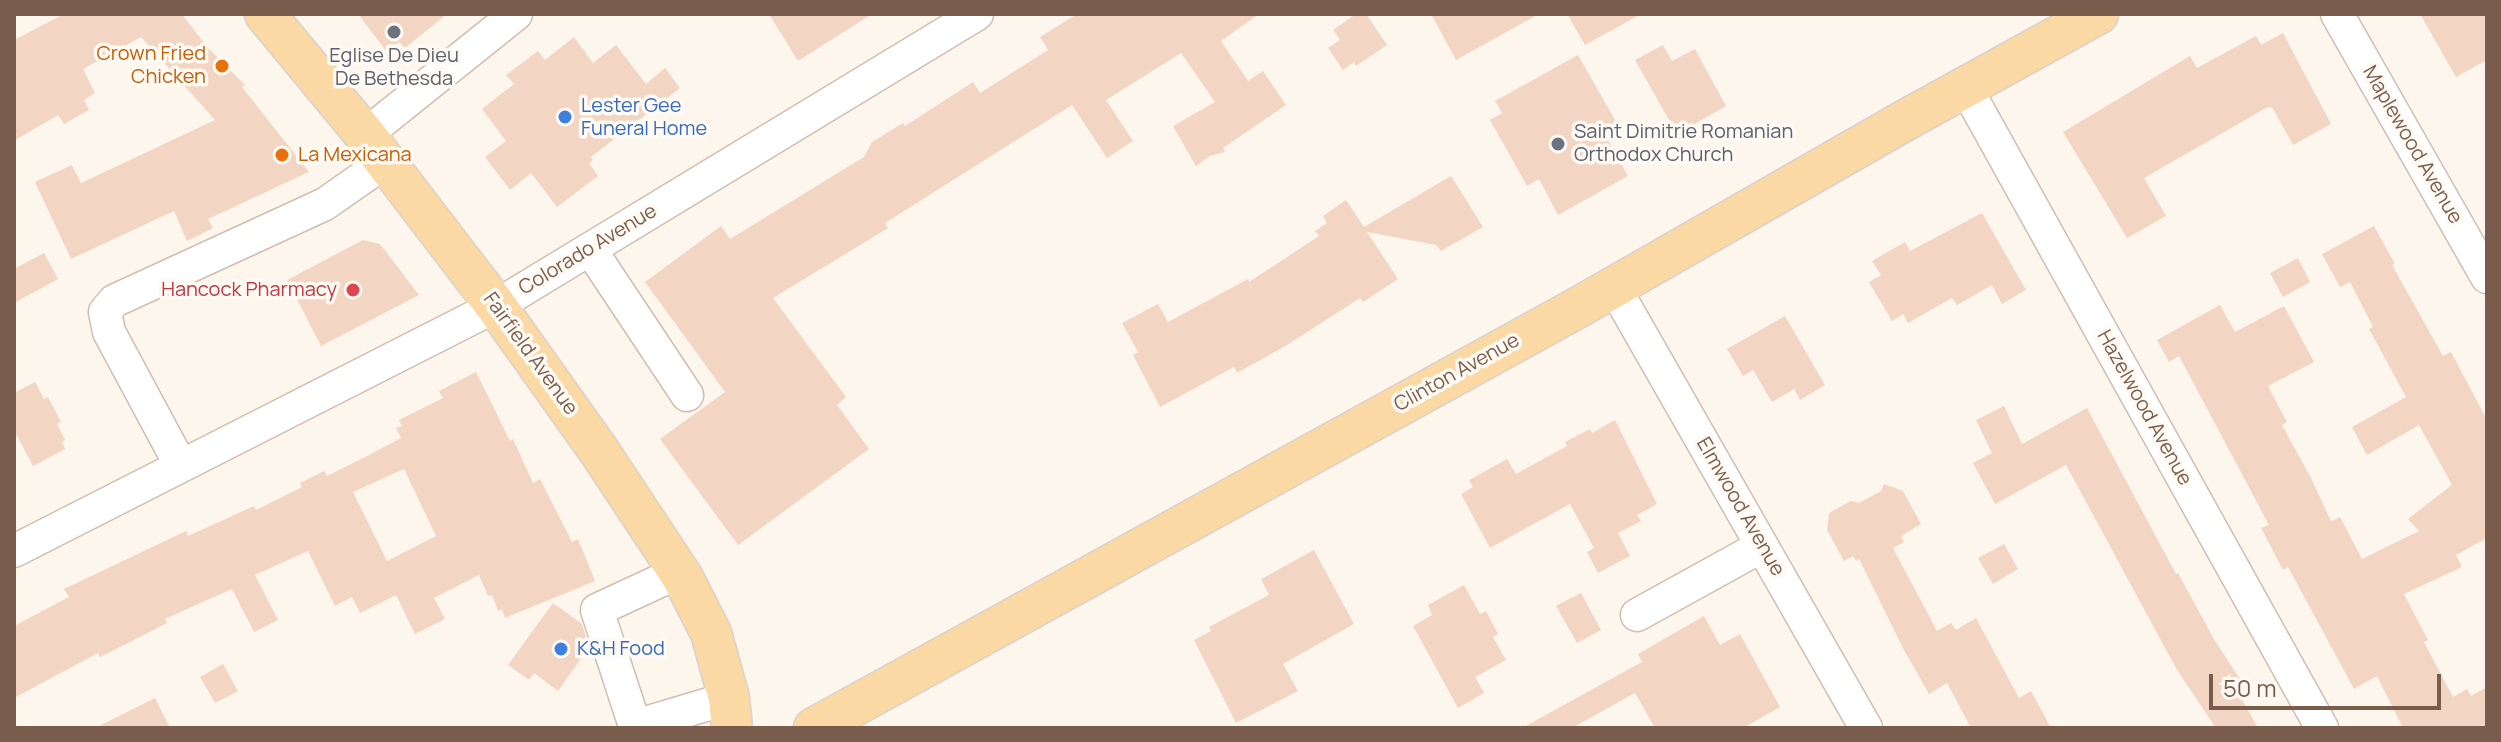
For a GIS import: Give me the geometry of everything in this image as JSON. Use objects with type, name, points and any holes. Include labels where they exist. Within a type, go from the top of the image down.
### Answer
[{"type":"main road","name":"Fairfield Avenue","points":[[265,14],[375,149],[496,306],[599,451],[679,572],[711,633],[730,713]]},
{"type":"main road","name":"Clinton Avenue","points":[[814,728],[1614,287],[2098,14]]},
{"type":"street","points":[[181,466],[109,332],[105,312],[114,301],[125,295],[325,204],[375,149],[516,14]]},
{"type":"street","name":"Colorado Avenue","points":[[14,551],[496,306],[977,14]]},
{"type":"street","name":"Maplewood Avenue","points":[[2337,14],[2487,277]]},
{"type":"street","name":"Hazelwood Avenue","points":[[1966,88],[2322,728]]},
{"type":"street","points":[[590,249],[687,395]]},
{"type":"street","name":"Elmwood Avenue","points":[[1614,287],[1866,728]]},
{"type":"street","points":[[1637,615],[1762,546]]},
{"type":"street","points":[[679,572],[597,610],[633,727],[730,713]]},
{"type":"building","points":[[64,14],[182,14],[208,48],[245,85],[242,87],[309,172],[208,219],[213,228],[187,241],[174,211],[71,259],[35,182],[72,165],[81,183],[215,120],[141,37],[83,69],[95,93],[84,100],[89,110],[64,124],[58,115],[14,141],[14,40]]},
{"type":"building","name":"Eglise De Dieu De Bethesda","points":[[358,14],[447,14],[405,48],[399,42],[387,52]]},
{"type":"building","points":[[769,14],[872,14],[798,61]]},
{"type":"building","points":[[1077,14],[1259,14],[1221,41],[1248,81],[1263,71],[1286,105],[1223,148],[1225,152],[1210,156],[1196,166],[1173,126],[1215,102],[1181,53],[1106,100],[1133,141],[1107,158],[1072,105],[885,223],[888,228],[773,298],[846,397],[837,405],[869,449],[738,545],[660,439],[725,392],[645,282],[721,226],[730,239],[864,157],[872,142],[903,123],[905,126],[973,82],[980,93],[1048,50],[1040,37]]},
{"type":"building","points":[[1356,14],[1366,14],[1387,45],[1356,66],[1354,62],[1343,70],[1328,48],[1340,40],[1333,30]]},
{"type":"building","points":[[1431,14],[1539,14],[1456,60]]},
{"type":"building","points":[[1567,14],[1641,14],[1585,45]]},
{"type":"building","points":[[2420,14],[2487,14],[2487,60],[2456,77]]},
{"type":"building","points":[[2283,33],[2331,124],[2293,145],[2272,107],[2266,108],[2144,178],[2166,216],[2127,238],[2063,132],[2190,56],[2197,68],[2256,36],[2261,45]]},
{"type":"building","name":"Lester Gee Funeral Home","points":[[574,37],[593,63],[616,45],[646,84],[665,68],[680,88],[591,157],[593,160],[589,163],[598,176],[557,207],[531,173],[510,190],[485,157],[506,141],[482,109],[514,84],[506,75],[538,51],[545,60]]},
{"type":"building","points":[[1663,45],[1672,61],[1695,49],[1726,106],[1677,134],[1635,60]]},
{"type":"building","points":[[1578,55],[1622,132],[1608,140],[1628,176],[1558,215],[1539,179],[1527,186],[1490,120],[1502,113],[1495,101]]},
{"type":"building","points":[[1451,176],[1483,227],[1441,251],[1436,245],[1367,232],[1398,279],[1363,302],[1360,298],[1237,373],[1234,367],[1160,407],[1133,355],[1138,352],[1122,323],[1158,304],[1168,322],[1248,279],[1249,282],[1319,236],[1315,231],[1327,223],[1323,216],[1346,200],[1364,227]]},
{"type":"building","points":[[1982,213],[2026,290],[2002,304],[1992,285],[1957,305],[1952,298],[1908,323],[1903,314],[1892,321],[1869,282],[1881,275],[1872,261],[1905,242],[1910,251]]},
{"type":"building","points":[[2374,226],[2443,356],[2451,352],[2487,420],[2487,538],[2456,555],[2462,567],[2404,594],[2428,640],[2424,642],[2453,697],[2467,689],[2471,696],[2487,687],[2487,728],[2403,728],[2377,676],[2354,689],[2288,567],[2283,570],[2261,528],[2269,525],[2179,356],[2169,362],[2157,340],[2220,305],[2235,332],[2284,306],[2314,362],[2268,386],[2287,422],[2282,425],[2331,521],[2340,517],[2362,559],[2419,531],[2408,519],[2452,485],[2419,425],[2367,455],[2352,427],[2406,397],[2369,329],[2373,327],[2350,282],[2340,287],[2322,254]]},
{"type":"building","name":"Hancock Pharmacy","points":[[363,240],[380,244],[419,295],[321,346],[287,280]]},
{"type":"building","points":[[44,253],[58,279],[14,303],[14,269]]},
{"type":"building","points":[[2298,258],[2310,282],[2283,297],[2270,273]]},
{"type":"building","points":[[1785,316],[1825,385],[1800,400],[1794,389],[1772,402],[1753,370],[1743,376],[1727,349]]},
{"type":"building","points":[[476,372],[533,483],[540,479],[572,542],[578,539],[595,581],[505,618],[502,609],[498,611],[492,595],[488,596],[479,575],[434,598],[445,619],[415,634],[396,595],[360,613],[352,597],[335,606],[308,551],[255,575],[278,620],[254,632],[232,589],[165,619],[167,623],[100,657],[98,653],[14,698],[14,626],[69,597],[64,589],[186,531],[188,536],[254,506],[256,510],[302,487],[300,483],[324,471],[327,476],[369,455],[401,438],[396,428],[402,426],[399,420],[443,398],[439,391]],"holes":[[[404,469],[436,536],[387,561],[353,492]]]},
{"type":"building","points":[[35,382],[44,399],[48,397],[61,422],[57,424],[65,440],[62,442],[65,449],[33,466],[14,430],[14,393]]},
{"type":"building","points":[[2004,406],[2022,444],[2087,408],[2176,574],[2242,682],[2235,687],[2258,728],[2216,728],[2177,670],[2066,465],[1995,504],[1973,463],[1992,453],[1976,420]]},
{"type":"building","points":[[1615,420],[1657,504],[1637,515],[1641,521],[1618,533],[1630,556],[1598,573],[1587,552],[1594,548],[1570,504],[1490,548],[1461,494],[1473,487],[1469,480],[1507,459],[1516,474],[1567,446],[1565,442],[1590,429],[1592,433]]},
{"type":"building","points":[[1884,484],[1903,491],[1921,524],[1901,536],[1904,542],[1893,548],[1937,631],[1951,623],[1956,630],[1976,618],[2019,698],[2031,691],[2051,728],[1971,728],[1947,683],[1929,694],[1859,559],[1856,561],[1853,556],[1844,561],[1827,530],[1829,513],[1851,501],[1859,503],[1881,491]]},
{"type":"building","points":[[2004,544],[2018,569],[1993,584],[1978,558]]},
{"type":"building","points":[[1314,550],[1354,624],[1283,664],[1298,691],[1236,723],[1194,640],[1211,631],[1209,627],[1269,595],[1261,579]]},
{"type":"building","points":[[1464,585],[1480,614],[1486,611],[1498,634],[1493,637],[1506,660],[1475,677],[1484,693],[1458,708],[1413,626],[1432,615],[1428,605]]},
{"type":"building","points":[[1581,593],[1601,630],[1577,643],[1556,606]]},
{"type":"building","name":"K&H Food","points":[[553,603],[582,624],[589,647],[558,691],[534,673],[529,680],[508,665]]},
{"type":"building","points":[[1704,616],[1720,645],[1740,634],[1780,707],[1743,728],[1655,728],[1635,693],[1572,728],[1522,728],[1642,662],[1638,654]]},
{"type":"building","points":[[223,664],[238,691],[215,703],[200,677]]},
{"type":"building","points":[[155,698],[170,728],[95,728]]},
{"type":"place","name":"Eglise De Dieu De Bethesda","points":[[394,32]]},
{"type":"place","name":"Crown Fried Chicken","points":[[222,66]]},
{"type":"place","name":"Lester Gee Funeral Home","points":[[565,117]]},
{"type":"place","name":"Saint Dimitrie Romanian Orthodox Church","points":[[1558,144]]},
{"type":"place","name":"La Mexicana","points":[[282,155]]},
{"type":"place","name":"Hancock Pharmacy","points":[[353,290]]},
{"type":"place","name":"K&H Food","points":[[561,649]]}]
